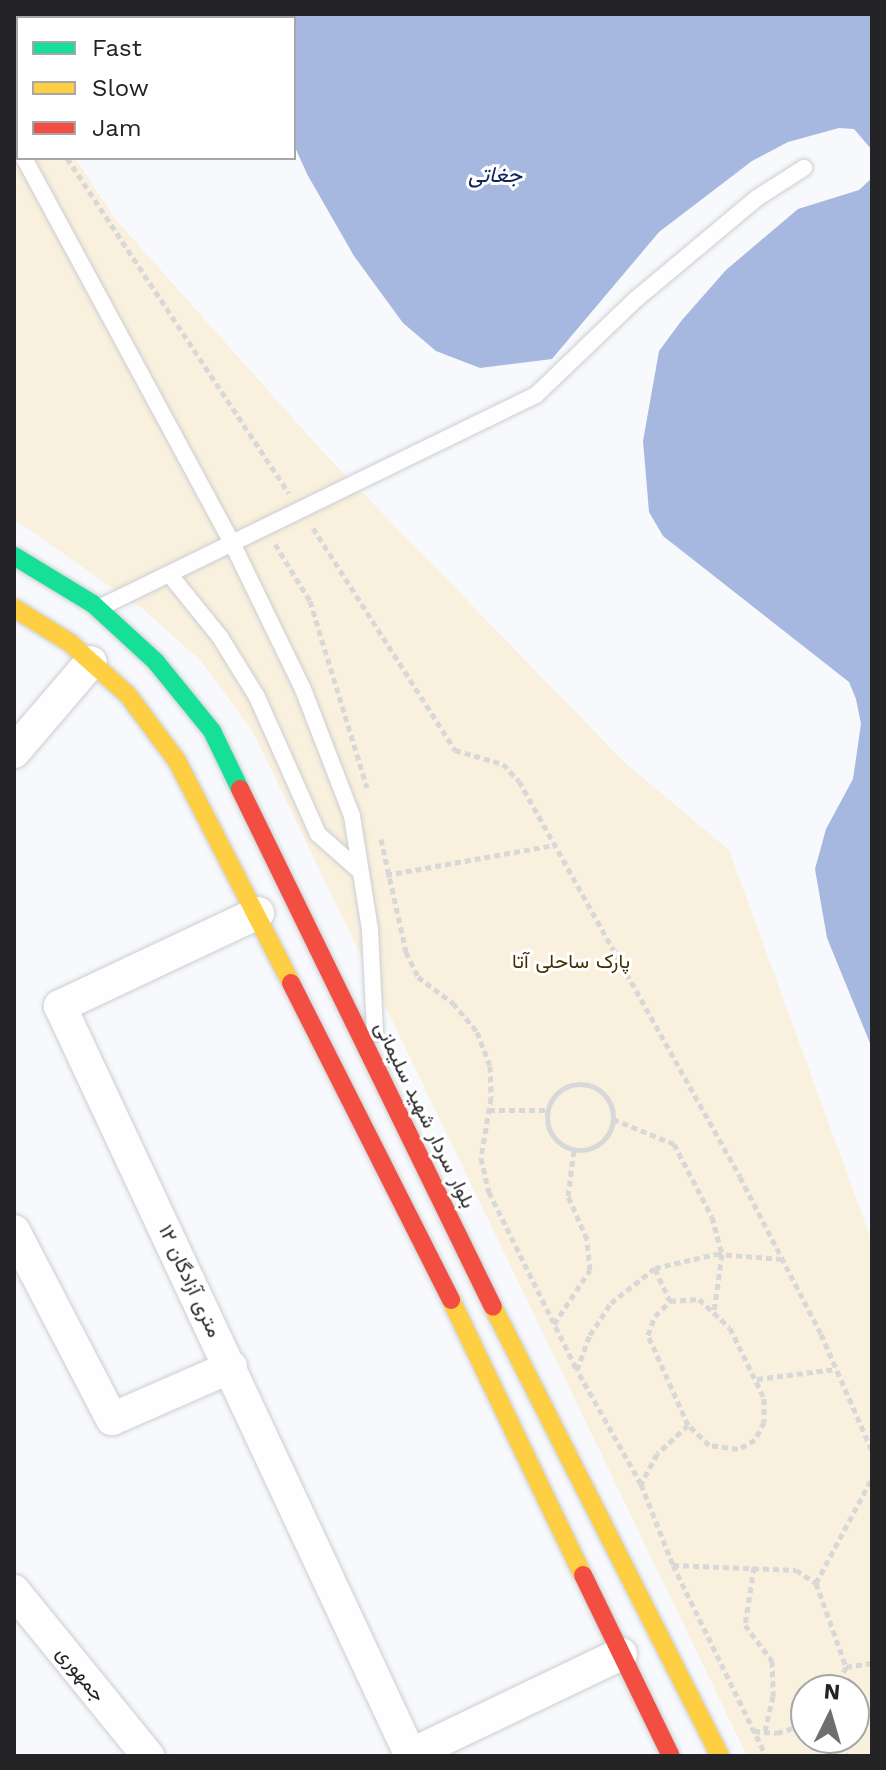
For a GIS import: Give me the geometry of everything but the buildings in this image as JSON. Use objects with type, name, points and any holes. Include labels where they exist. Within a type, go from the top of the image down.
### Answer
[{"type":"main road","name":"بلوار سردار شهید سلیمانی","points":[[14,556],[98,609],[156,662],[212,731],[598,1521],[720,1756]]},
{"type":"main road","points":[[14,608],[91,662],[128,695],[177,761],[258,913],[671,1756]]},
{"type":"street","points":[[14,752],[91,662]]},
{"type":"street","name":"۱۲ متری آزادگان","points":[[258,913],[60,1006],[410,1756]]},
{"type":"street","points":[[14,1231],[112,1419],[231,1367]]},
{"type":"street","name":"جمهوری","points":[[19,1607],[148,1756]]},
{"type":"street","points":[[410,1756],[621,1654]]},
{"type":"lane","points":[[25,160],[233,545],[325,745],[352,816],[370,930],[377,1067]]},
{"type":"lane","points":[[98,609],[302,512],[536,395],[635,300],[757,198],[804,168]]},
{"type":"lane","points":[[170,575],[220,637],[257,697],[318,834],[361,872]]},
{"type":"path","points":[[68,160],[302,512],[455,750],[503,764],[519,781],[782,1259],[872,1451]]},
{"type":"path","points":[[266,529],[310,601],[371,799]]},
{"type":"path","points":[[378,829],[406,952],[418,977],[453,1003],[477,1032],[490,1066],[489,1110],[481,1158],[489,1192],[577,1370],[641,1484],[673,1565],[766,1756]]},
{"type":"path","points":[[390,875],[555,845]]},
{"type":"path","points":[[588,1085],[607,1097],[613,1119],[605,1139],[574,1149],[556,1139],[547,1110],[566,1087],[588,1085]]},
{"type":"path","points":[[489,1110],[547,1110]]},
{"type":"path","points":[[613,1119],[674,1144],[712,1217],[722,1254],[714,1313]]},
{"type":"path","points":[[554,1325],[590,1270],[587,1239],[568,1196],[574,1149]]},
{"type":"path","points":[[577,1370],[611,1303],[655,1268],[722,1254],[782,1259]]},
{"type":"path","points":[[655,1268],[670,1301]]},
{"type":"path","points":[[699,1299],[714,1313],[730,1328],[764,1398],[764,1422],[755,1440],[738,1449],[709,1445],[688,1425],[648,1335],[655,1316],[670,1301],[699,1299]]},
{"type":"path","points":[[757,1379],[836,1369]]},
{"type":"path","points":[[641,1484],[657,1454],[688,1425]]},
{"type":"path","points":[[816,1583],[872,1478]]},
{"type":"path","points":[[673,1565],[796,1570],[816,1583],[846,1667],[842,1674]]},
{"type":"path","points":[[754,1567],[745,1625],[772,1661],[773,1696],[765,1730]]},
{"type":"path","points":[[846,1667],[872,1663]]},
{"type":"path","points":[[754,1731],[777,1733],[790,1729]]},
{"type":"green space","name":"پارک ساحلی آتا","points":[[14,65],[16,160],[76,160],[116,220],[323,452],[624,762],[729,850],[872,1242],[872,1756],[747,1756],[253,732],[200,660],[144,610],[14,519]]},
{"type":"water","name":"جغاتی","points":[[235,14],[872,14],[872,150],[854,129],[839,128],[788,142],[752,161],[659,232],[552,359],[480,368],[436,351],[403,323],[354,256],[296,149],[296,16]]},
{"type":"water","points":[[872,178],[872,1048],[827,938],[815,869],[826,829],[853,779],[861,724],[856,699],[849,682],[663,536],[649,512],[643,441],[659,351],[682,320],[726,270],[798,209],[859,190]]},
{"type":"traffic: fast","points":[[14,556],[93,604],[156,662],[212,731],[240,789]]},
{"type":"traffic: slow","points":[[14,608],[70,643],[128,695],[177,761],[291,983]]},
{"type":"traffic: slow","points":[[451,1300],[583,1575]]},
{"type":"traffic: slow","points":[[493,1307],[720,1756]]},
{"type":"traffic: jam","points":[[240,789],[493,1307]]},
{"type":"traffic: jam","points":[[291,983],[451,1300]]},
{"type":"traffic: jam","points":[[583,1575],[671,1756]]}]
